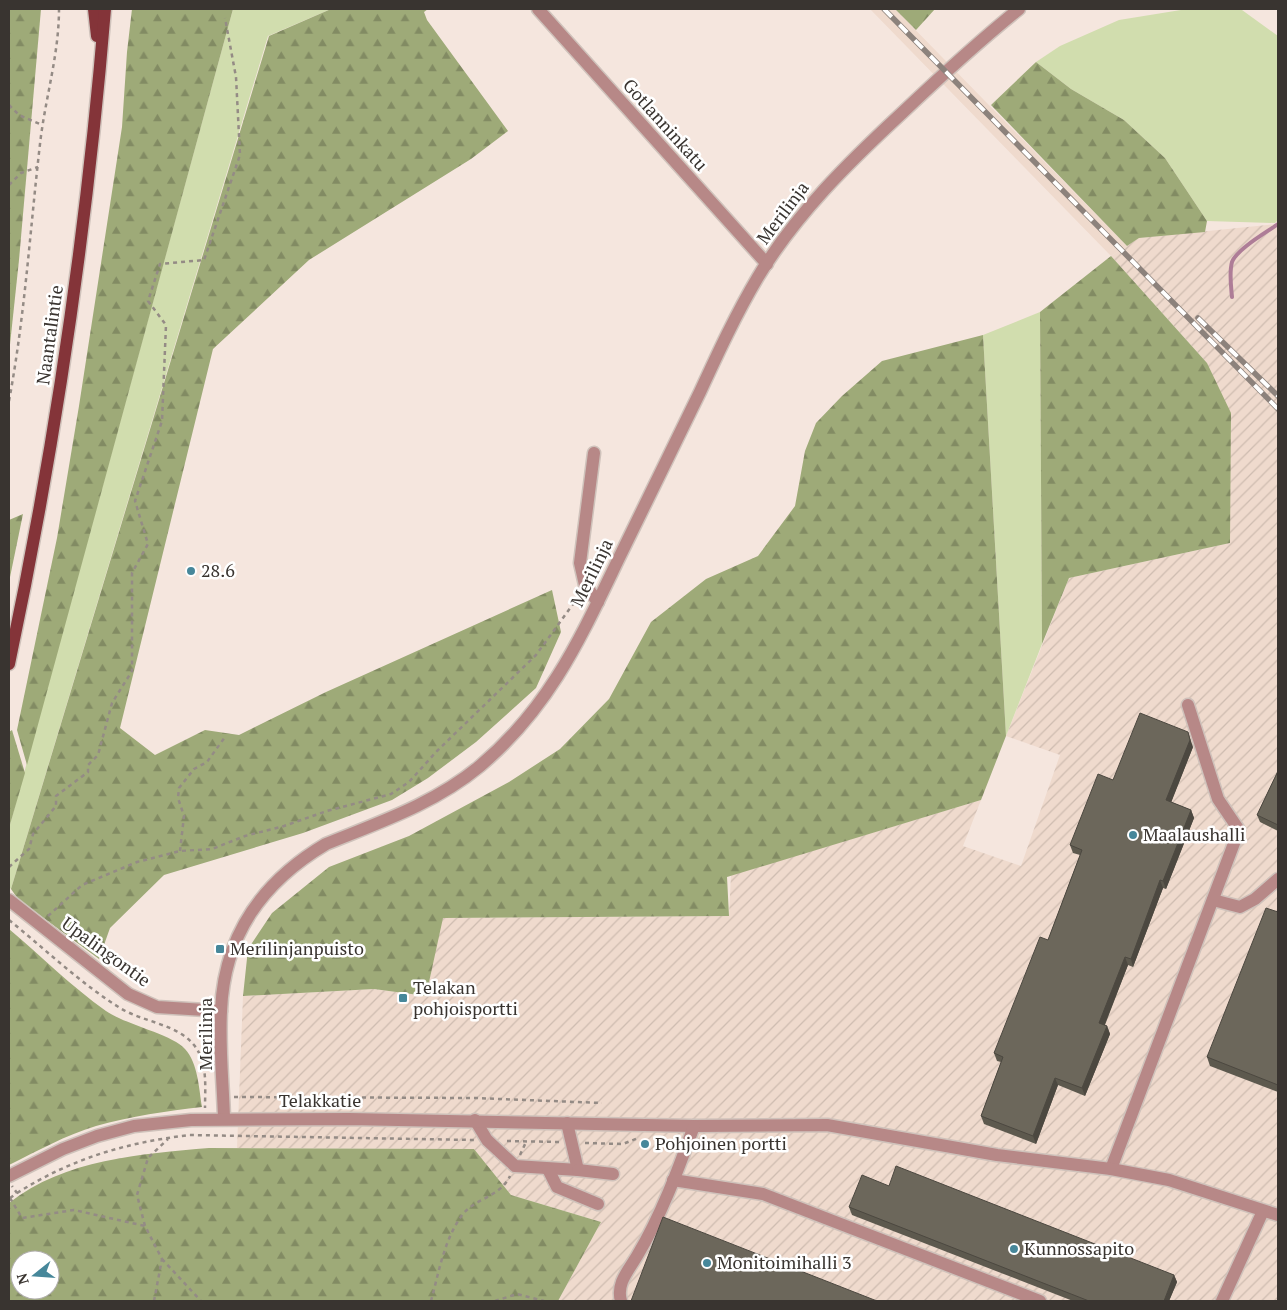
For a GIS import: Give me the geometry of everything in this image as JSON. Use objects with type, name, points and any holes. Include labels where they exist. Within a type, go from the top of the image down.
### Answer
[{"type":"main road","points":[[94,9],[100,68]]},
{"type":"main road","name":"Naantalintie","points":[[9,664],[63,373],[84,219],[105,9]]},
{"type":"street","name":"Gotlanninkatu","points":[[538,9],[766,264]]},
{"type":"street","name":"Merilinja","points":[[224,1118],[220,1012],[228,964],[238,937],[254,908],[279,877],[296,863],[326,844],[430,800],[478,767],[517,731],[561,673],[598,602],[736,316],[766,264],[798,220],[831,182],[938,79],[1019,9]]},
{"type":"street","points":[[594,453],[580,563],[585,585],[598,602]]},
{"type":"street","points":[[1112,1169],[1239,830],[1218,799],[1188,705]]},
{"type":"street","points":[[1213,900],[1240,907],[1255,899],[1278,879]]},
{"type":"street","name":"Upalingontie","points":[[9,900],[106,978],[144,1002],[172,1010],[220,1012]]},
{"type":"street","name":"Telakkatie","points":[[9,1176],[63,1149],[98,1136],[134,1126],[205,1119],[475,1120],[567,1123],[642,1130],[694,1126],[827,1125],[997,1155],[1112,1169],[1169,1180],[1278,1215]]},
{"type":"street","points":[[475,1120],[487,1140],[515,1166],[613,1174]]},
{"type":"street","points":[[567,1123],[573,1142],[578,1170]]},
{"type":"street","points":[[621,1301],[618,1294],[621,1283],[651,1232],[694,1126]]},
{"type":"street","points":[[548,1168],[557,1187],[598,1204]]},
{"type":"street","points":[[673,1180],[762,1194],[1040,1301]]},
{"type":"street","points":[[1222,1301],[1263,1211]]},
{"type":"path","points":[[9,401],[24,305],[42,125],[58,41],[59,9]]},
{"type":"path","points":[[9,867],[29,849],[33,834],[56,806],[56,796],[88,772],[88,765],[98,755],[112,703],[132,671],[132,573],[148,544],[135,501],[162,422],[166,325],[148,301],[160,264],[204,260],[240,155],[236,77],[225,18]]},
{"type":"path","points":[[9,105],[19,115],[42,125]]},
{"type":"path","points":[[9,185],[21,174],[38,167]]},
{"type":"path","points":[[42,926],[51,912],[82,885],[137,862],[180,851],[212,849],[244,836],[284,826],[327,810],[391,794],[410,782],[437,751],[536,654],[569,611],[585,585]]},
{"type":"path","points":[[180,851],[184,816],[178,798],[179,788],[194,769],[207,762],[224,738]]},
{"type":"path","points":[[9,920],[119,1008],[151,1023],[168,1027],[194,1044],[204,1066],[205,1119]]},
{"type":"path","points":[[205,1097],[475,1098],[602,1103]]},
{"type":"path","points":[[145,1226],[74,1210],[22,1218],[9,1198],[48,1174],[91,1156],[123,1146],[169,1138],[190,1136],[623,1144],[642,1130]]},
{"type":"path","points":[[169,1138],[148,1158],[138,1195],[145,1226],[162,1259],[201,1301]]},
{"type":"path","points":[[431,1301],[447,1242],[464,1213],[505,1186],[526,1142]]},
{"type":"path","points":[[9,1181],[17,1193]]},
{"type":"path","points":[[154,1301],[162,1259]]},
{"type":"path","points":[[495,1301],[518,1294],[544,1301]]},
{"type":"shaded area","points":[[870,9],[895,9],[1127,246],[1111,256]]},
{"type":"shaded area","points":[[1278,224],[1278,1301],[558,1301],[601,1222],[511,1195],[474,1149],[237,1148],[243,996],[374,989],[426,996],[442,918],[729,916],[731,875],[981,800],[963,846],[1021,866],[1060,755],[1006,736],[1069,578],[1230,543],[1207,363],[1111,256],[1139,238]]},
{"type":"green space","points":[[9,9],[41,9],[9,354]]},
{"type":"green space","points":[[132,9],[233,9],[27,765],[17,730],[57,538],[79,406],[122,127]]},
{"type":"green space","points":[[233,9],[331,9],[268,36],[11,889],[9,887],[9,828]]},
{"type":"green space","points":[[331,9],[428,9],[424,12],[427,20],[508,131],[471,159],[309,260],[213,349],[120,728],[155,755],[205,730],[239,735],[326,692],[552,590],[561,632],[536,688],[476,742],[428,778],[392,800],[303,833],[164,875],[110,928],[99,959],[18,899],[11,889],[269,36]]},
{"type":"green space","points":[[895,9],[935,9],[916,30]]},
{"type":"green space","points":[[1187,9],[1242,10],[1278,36],[1278,220],[1275,223],[1207,221],[1165,158],[1124,120],[1071,89],[1036,62],[1060,46],[1119,20]]},
{"type":"green space","points":[[1036,62],[1071,89],[1124,120],[1165,158],[1207,221],[1205,232],[1139,238],[1127,246],[991,105]]},
{"type":"green space","points":[[1111,256],[1207,363],[1231,413],[1230,543],[1069,578],[1042,644],[1040,312]]},
{"type":"green space","points":[[1040,312],[1042,644],[1006,736],[983,335]]},
{"type":"green space","points":[[983,335],[1006,736],[981,800],[727,877],[729,916],[443,918],[426,996],[374,989],[243,996],[248,949],[272,913],[329,867],[409,836],[509,782],[560,749],[609,699],[651,622],[706,579],[758,556],[795,506],[805,451],[816,423],[842,396],[882,361]]},
{"type":"green space","points":[[23,514],[9,582],[9,520]]},
{"type":"green space","points":[[12,730],[25,773],[9,828],[9,732]]},
{"type":"green space","points":[[9,929],[69,982],[106,1011],[125,1021],[160,1034],[185,1049],[193,1061],[202,1107],[149,1114],[96,1126],[63,1139],[9,1165]]},
{"type":"green space","points":[[209,1148],[474,1149],[511,1195],[601,1222],[558,1301],[9,1301],[9,1203],[31,1188],[79,1168],[104,1161]]},
{"type":"building","points":[[1140,713],[1188,732],[1190,740],[1166,800],[1191,810],[1163,881],[1160,880],[1131,959],[1125,957],[1099,1023],[1107,1026],[1082,1088],[1055,1078],[1033,1136],[981,1116],[1003,1057],[994,1053],[1040,937],[1048,940],[1082,850],[1070,845],[1098,774],[1113,780]]},
{"type":"building","points":[[1278,771],[1278,825],[1257,815]]},
{"type":"building","points":[[1266,908],[1278,912],[1278,1085],[1207,1057]]},
{"type":"building","name":"Kunnossapito","points":[[896,1166],[1174,1275],[1164,1301],[1089,1301],[849,1207],[862,1175],[889,1186]]},
{"type":"building","name":"Monitoimihalli 3","points":[[663,1217],[877,1301],[631,1301]]},
{"type":"waterway","points":[[1232,297],[1230,280],[1232,262],[1235,257],[1246,246],[1278,224]]},
{"type":"railway","points":[[884,9],[1278,409]]},
{"type":"railway","points":[[1198,318],[1278,396]]},
{"type":"place","name":"28.6","points":[[191,571]]},
{"type":"place","name":"Maalaushalli","points":[[1133,835]]},
{"type":"place","name":"Merilinjanpuisto","points":[[220,949]]},
{"type":"place","name":"Telakan pohjoisportti","points":[[403,998]]},
{"type":"place","name":"Pohjoinen portti","points":[[645,1144]]},
{"type":"place","name":"Kunnossapito","points":[[1014,1249]]},
{"type":"place","name":"Monitoimihalli 3","points":[[707,1263]]}]
